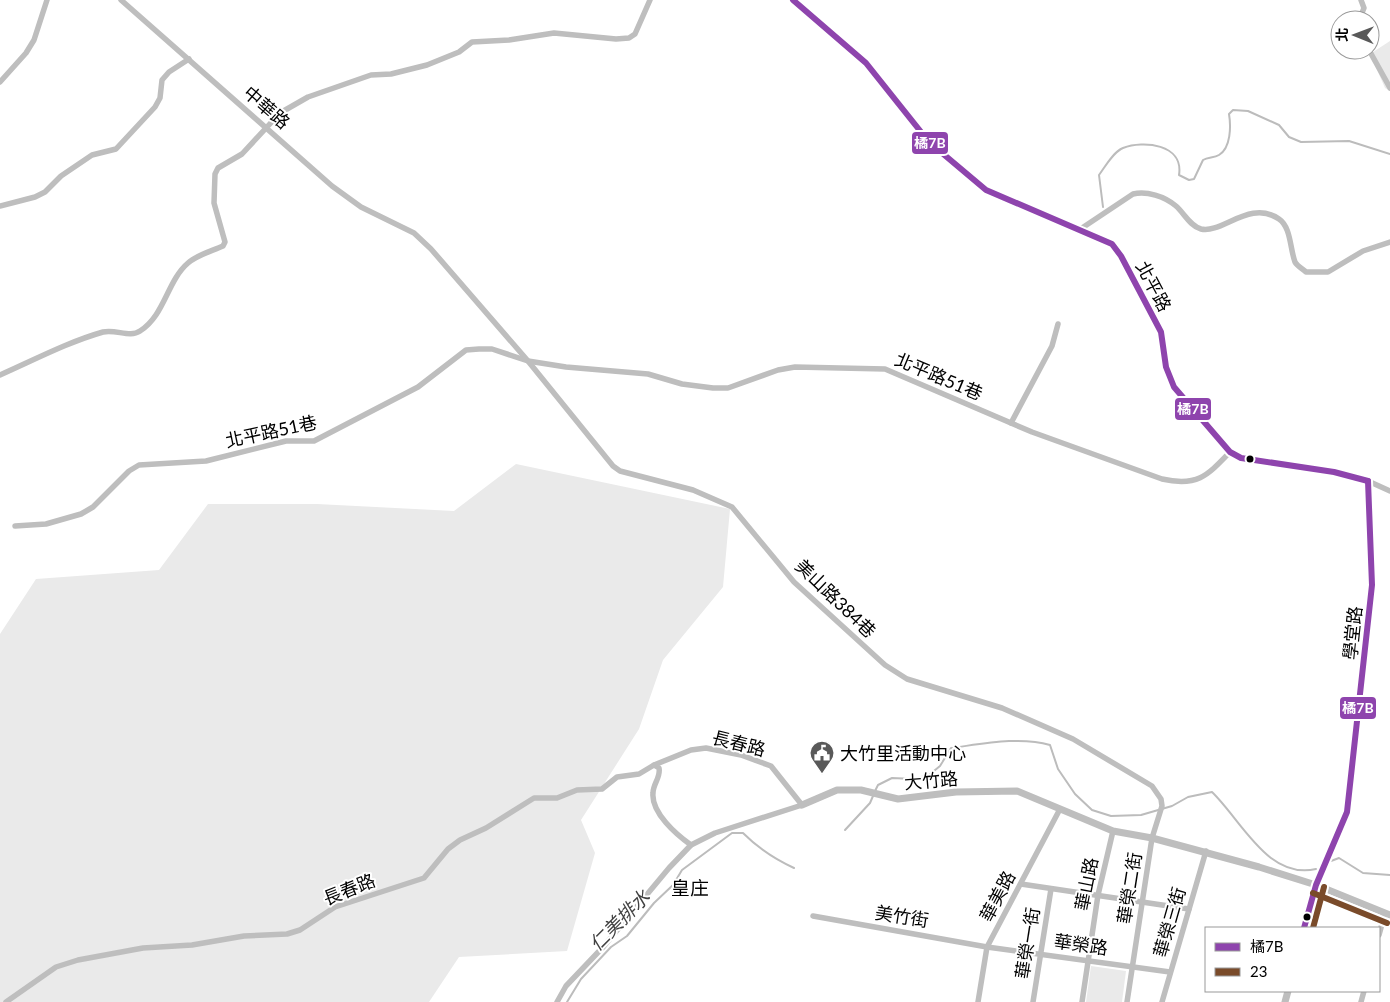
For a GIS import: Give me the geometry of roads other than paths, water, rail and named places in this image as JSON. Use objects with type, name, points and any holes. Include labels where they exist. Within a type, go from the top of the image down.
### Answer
[{"type":"street","points":[[0,82],[30,46],[46,0]]},
{"type":"street","name":"中華路","points":[[121,0],[332,186],[354,202],[414,233],[431,249],[528,361]]},
{"type":"street","points":[[0,375],[102,333],[121,331],[129,335],[138,333],[145,327],[156,315],[177,275],[189,262],[223,246],[226,242],[214,203],[215,174],[218,168],[242,154],[280,113],[308,97],[371,75],[391,74],[427,65],[459,52],[472,42],[554,33],[616,39],[628,38],[635,34],[650,0]]},
{"type":"street","name":"北平路","points":[[792,0],[866,63],[928,142],[986,190],[1112,244],[1122,256],[1161,332],[1166,367],[1174,387],[1230,452]]},
{"type":"street","points":[[0,206],[35,197],[45,192],[61,176],[92,155],[116,149],[155,107],[160,98],[162,80],[169,72],[189,60]]},
{"type":"street","points":[[1375,60],[1390,88]]},
{"type":"street","points":[[1079,230],[1133,194],[1142,192],[1176,206],[1191,222],[1202,229],[1210,228],[1248,214],[1266,214],[1280,220],[1285,227],[1296,263],[1306,272],[1328,272],[1363,251],[1390,242]]},
{"type":"street","points":[[1011,423],[1052,346],[1058,324]]},
{"type":"street","name":"北平路51巷","points":[[15,526],[46,524],[81,514],[93,507],[129,471],[139,465],[206,461],[286,441],[314,441],[418,387],[466,350],[492,349],[528,361],[566,368],[648,374],[682,384],[713,388],[728,388],[778,370],[795,367],[886,369],[1011,423],[1162,479],[1177,482],[1203,478],[1230,452]]},
{"type":"street","name":"美山路384巷","points":[[528,361],[613,466],[620,471],[692,490],[732,507],[794,582],[885,665],[907,679],[1002,708],[1074,739],[1152,786],[1161,799],[1162,806]]},
{"type":"street","points":[[1230,452],[1240,458],[1334,472],[1368,481],[1390,491]]},
{"type":"street","name":"學堂路","points":[[1304,927],[1316,885],[1347,812],[1372,585],[1368,481]]},
{"type":"street","name":"長春路","points":[[6,1002],[56,967],[78,960],[143,948],[192,945],[244,936],[287,934],[300,930],[335,907],[424,878],[448,849],[460,840],[486,828],[534,798],[557,798],[576,790],[602,789],[617,777],[639,774],[654,765],[692,750],[706,748],[741,755],[771,766],[802,805]]},
{"type":"street","points":[[654,765],[659,768],[660,774],[652,795],[655,805],[672,831],[691,845]]},
{"type":"street","name":"大竹路","points":[[557,1002],[566,986],[604,946],[669,868],[691,845],[715,833],[802,805],[837,790],[869,792],[898,799],[956,792],[1005,790],[1022,793],[1113,831],[1206,851],[1316,885],[1387,914]]},
{"type":"street","name":"華榮二街","points":[[1127,1002],[1152,838],[1162,806]]},
{"type":"street","name":"華美路","points":[[978,1002],[987,946],[1060,809]]},
{"type":"street","name":"華山路","points":[[1082,1002],[1098,895],[1113,831]]},
{"type":"street","name":"華榮三街","points":[[1162,1002],[1206,851]]},
{"type":"street","points":[[1021,884],[1189,909]]},
{"type":"street","name":"華榮一街","points":[[1033,1002],[1051,889]]},
{"type":"street","points":[[1380,932],[1387,914]]},
{"type":"street","name":"美竹街","points":[[812,916],[987,946]]},
{"type":"street","name":"華榮路","points":[[987,946],[1170,972]]},
{"type":"waterway","points":[[1103,207],[1099,175],[1119,150],[1141,144],[1160,147],[1169,151],[1175,157],[1179,165],[1179,175],[1189,180],[1194,179],[1203,160],[1219,155],[1226,147],[1230,130],[1229,114],[1233,110],[1248,111],[1279,125],[1289,137],[1301,142],[1349,141],[1390,154]]},
{"type":"waterway","name":"仁美排水","points":[[875,791],[878,785],[892,778],[914,779],[929,775],[940,766],[951,748],[1014,741],[1038,742],[1050,745],[1058,769],[1075,794],[1092,810],[1111,816],[1141,815],[1172,806],[1188,797],[1212,792],[1257,846],[1270,857],[1284,866],[1299,870],[1316,869]]},
{"type":"waterway","name":"仁美排水","points":[[845,830],[870,803],[873,796]]},
{"type":"waterway","name":"仁美排水","points":[[567,1002],[581,979],[611,947],[627,936],[654,903],[673,885],[682,870],[732,833],[743,833],[767,853],[794,868]]},
{"type":"waterway","name":"仁美排水","points":[[1331,861],[1339,858],[1363,873],[1390,875]]},
{"type":"place","name":"大竹里活動中心","points":[[822,774]]},
{"type":"district","name":"皇庄","points":[[690,887]]}]
